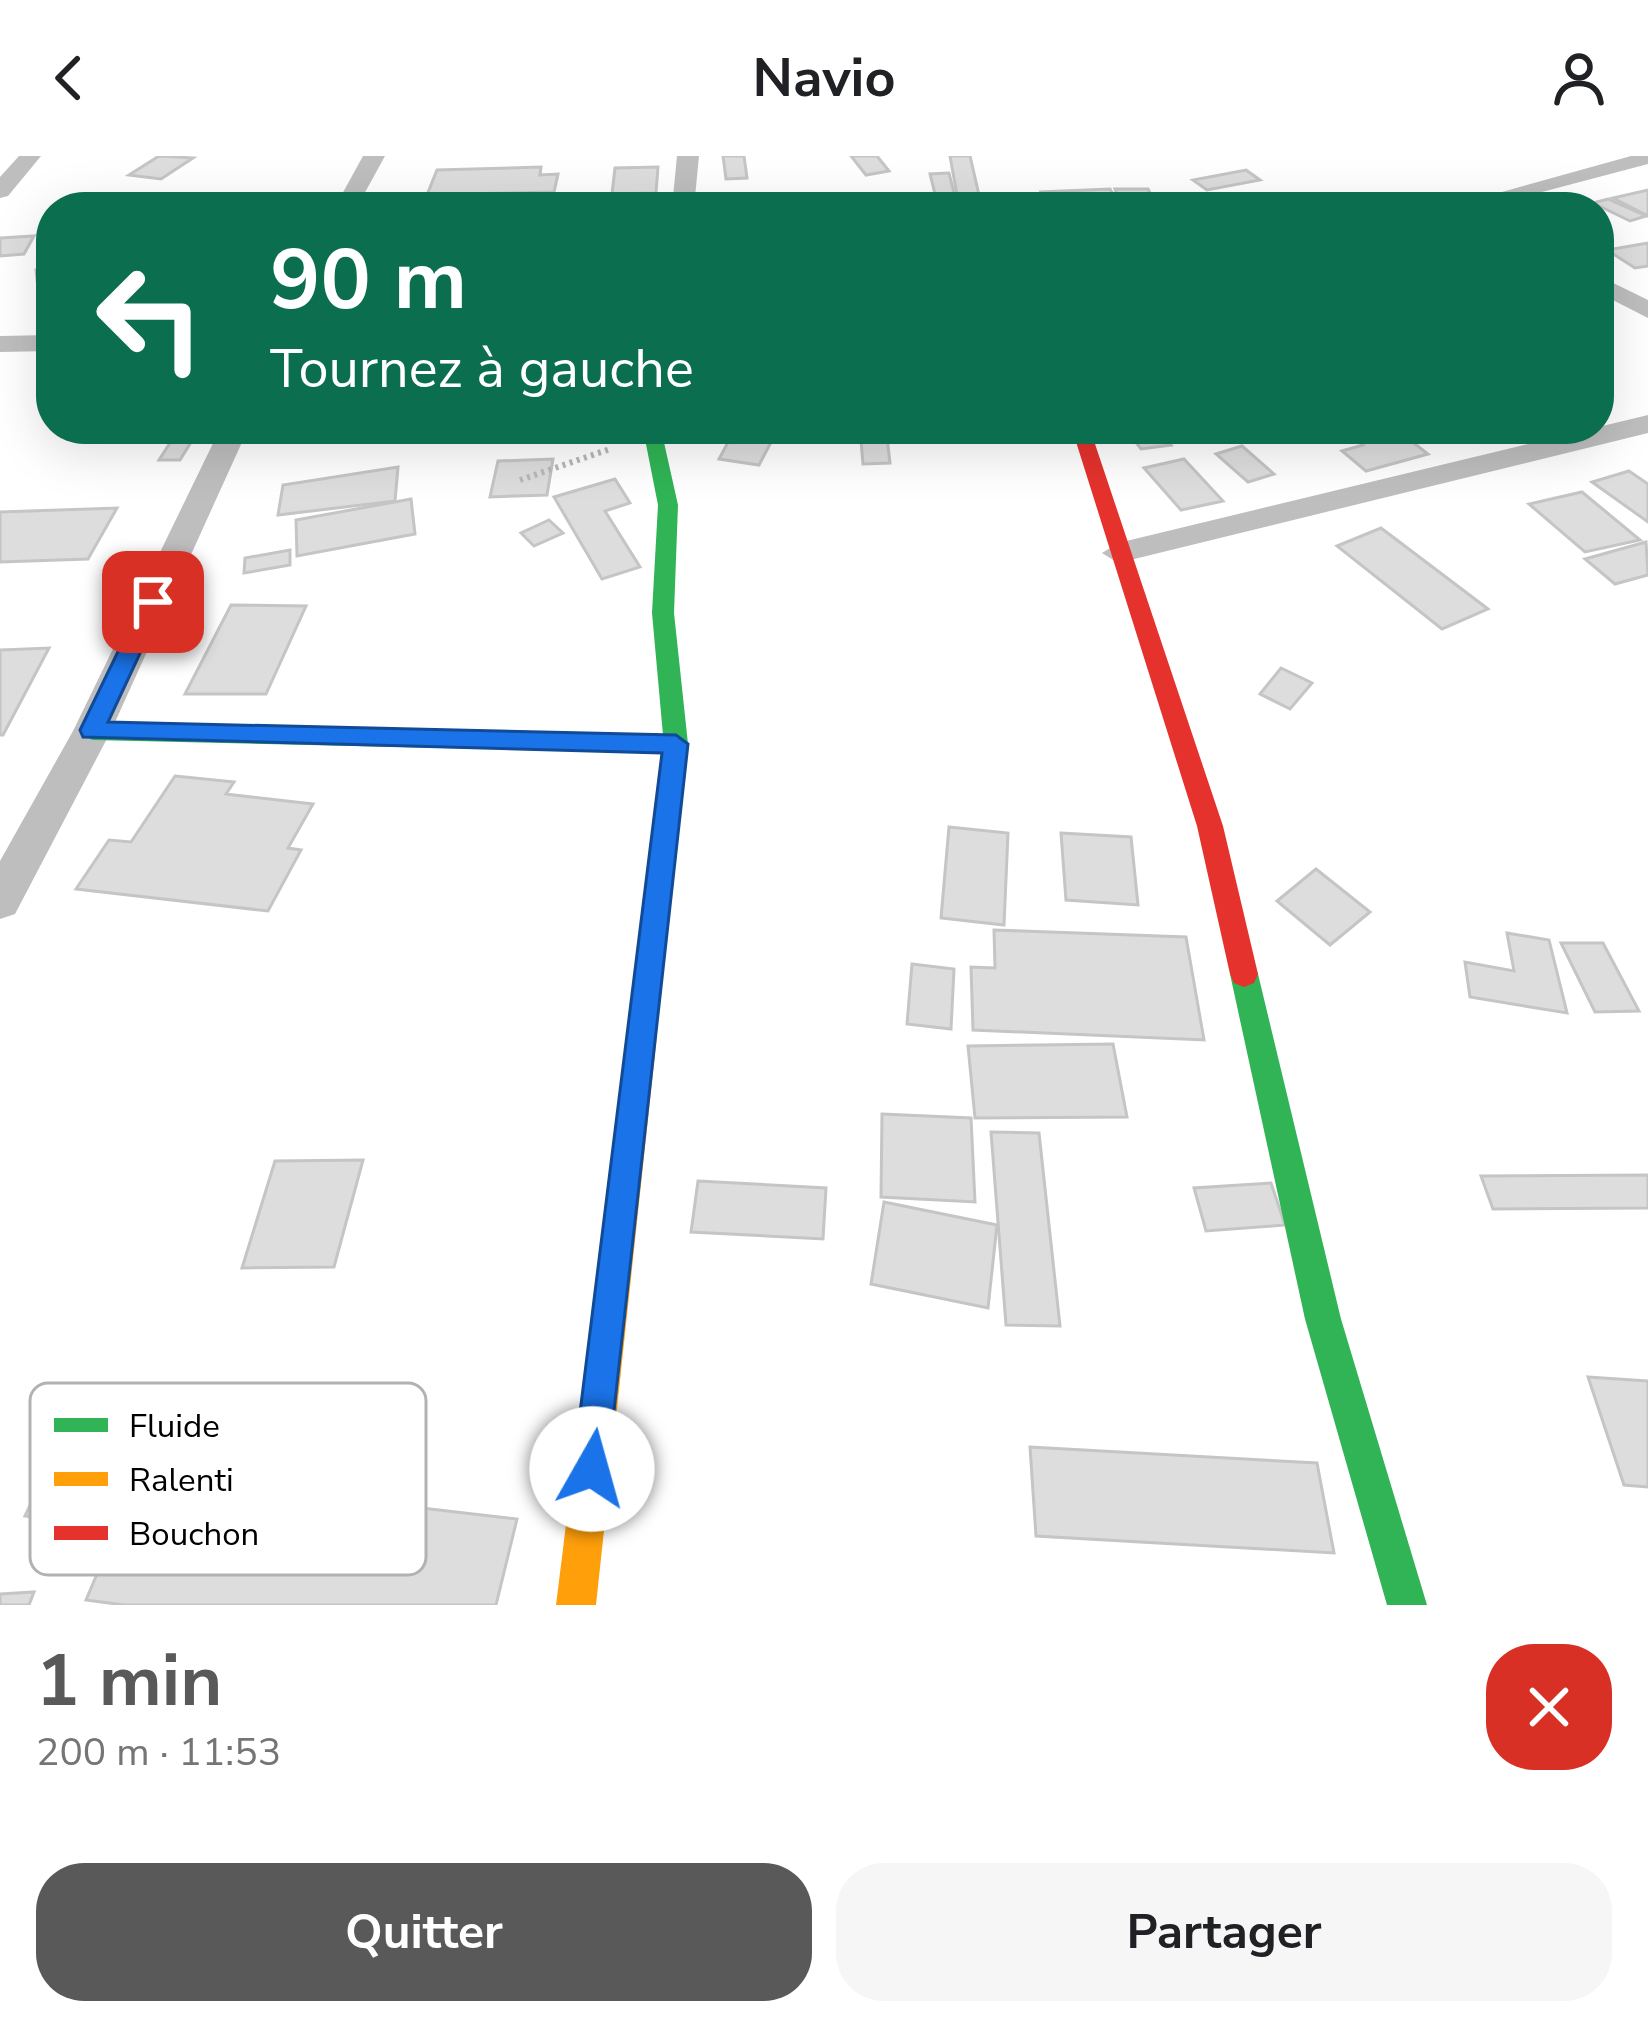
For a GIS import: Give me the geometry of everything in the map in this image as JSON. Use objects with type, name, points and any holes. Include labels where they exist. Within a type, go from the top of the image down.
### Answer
[{"type":"street","points":[[0,191],[30,156]]},
{"type":"street","points":[[354,192],[374,156]]},
{"type":"street","points":[[684,192],[688,156]]},
{"type":"street","points":[[1517,192],[1648,158]]},
{"type":"street","points":[[1614,292],[1648,310]]},
{"type":"street","points":[[0,344],[36,344]]},
{"type":"street","points":[[1614,432],[1648,424]]},
{"type":"street","points":[[0,901],[92,730],[228,444]]},
{"type":"street","points":[[576,1605],[676,744],[663,613],[668,505],[654,444]]},
{"type":"street","points":[[1085,444],[1210,826],[1323,1319],[1407,1605]]},
{"type":"street","points":[[1118,553],[1566,444]]},
{"type":"street","points":[[92,730],[676,744]]},
{"type":"path","points":[[520,480],[618,444]]},
{"type":"building","points":[[159,156],[193,158],[161,179],[129,175]]},
{"type":"building","points":[[723,156],[744,156],[747,178],[726,179]]},
{"type":"building","points":[[851,156],[877,156],[889,171],[866,175]]},
{"type":"building","points":[[950,156],[970,156],[978,192],[956,192]]},
{"type":"building","points":[[541,167],[540,175],[558,174],[554,192],[428,192],[437,170]]},
{"type":"building","points":[[658,167],[656,192],[612,192],[615,168]]},
{"type":"building","points":[[1246,170],[1260,180],[1207,190],[1193,180]]},
{"type":"building","points":[[949,173],[954,192],[934,192],[930,174]]},
{"type":"building","points":[[1110,189],[1112,192],[1041,192]]},
{"type":"building","points":[[1115,189],[1150,192],[1116,192]]},
{"type":"building","points":[[1648,190],[1648,216],[1614,199]]},
{"type":"building","points":[[1614,202],[1646,216],[1630,221],[1614,213]]},
{"type":"building","points":[[34,236],[24,254],[0,256],[0,238]]},
{"type":"building","points":[[1648,243],[1648,266],[1635,268],[1614,254],[1614,249]]},
{"type":"building","points":[[169,444],[190,444],[180,460],[159,460]]},
{"type":"building","points":[[727,444],[770,444],[759,465],[719,459]]},
{"type":"building","points":[[861,444],[888,444],[890,463],[863,464]]},
{"type":"building","points":[[1137,444],[1171,445],[1141,449]]},
{"type":"building","points":[[1415,444],[1428,454],[1366,471],[1342,451],[1363,445]]},
{"type":"building","points":[[1242,446],[1274,474],[1248,482],[1216,454]]},
{"type":"building","points":[[553,459],[547,495],[490,497],[498,461]]},
{"type":"building","points":[[1184,459],[1223,501],[1181,510],[1144,468]]},
{"type":"building","points":[[398,467],[395,501],[278,515],[283,485]]},
{"type":"building","points":[[1629,471],[1648,484],[1648,522],[1592,482]]},
{"type":"building","points":[[615,479],[630,503],[605,511],[640,567],[602,579],[554,497]]},
{"type":"building","points":[[1582,492],[1640,540],[1585,552],[1529,504]]},
{"type":"building","points":[[411,499],[415,534],[297,556],[296,520]]},
{"type":"building","points":[[117,508],[88,559],[0,562],[0,512]]},
{"type":"building","points":[[549,520],[563,533],[534,546],[521,533]]},
{"type":"building","points":[[1381,528],[1488,609],[1442,629],[1337,546]]},
{"type":"building","points":[[1646,542],[1648,575],[1615,584],[1585,559]]},
{"type":"building","points":[[290,550],[290,565],[244,573],[245,558]]},
{"type":"building","points":[[231,605],[306,606],[266,694],[185,694]]},
{"type":"building","points":[[49,648],[3,735],[0,735],[0,650]]},
{"type":"building","points":[[1281,668],[1312,683],[1290,709],[1260,694]]},
{"type":"building","points":[[175,776],[234,782],[226,794],[313,804],[288,848],[301,850],[268,911],[76,889],[109,840],[131,842]]},
{"type":"building","points":[[949,827],[1008,833],[1004,925],[941,918]]},
{"type":"building","points":[[1061,833],[1131,837],[1138,905],[1066,900]]},
{"type":"building","points":[[1316,869],[1370,912],[1330,945],[1277,901]]},
{"type":"building","points":[[994,930],[1186,937],[1204,1040],[973,1030],[971,967],[995,968]]},
{"type":"building","points":[[1507,933],[1549,940],[1567,1013],[1470,997],[1465,962],[1514,971]]},
{"type":"building","points":[[1561,943],[1603,943],[1639,1011],[1595,1012]]},
{"type":"building","points":[[912,964],[954,969],[951,1029],[907,1024]]},
{"type":"building","points":[[1113,1044],[1127,1117],[975,1118],[968,1046]]},
{"type":"building","points":[[882,1114],[971,1118],[975,1202],[881,1197]]},
{"type":"building","points":[[991,1132],[1039,1133],[1060,1326],[1006,1325]]},
{"type":"building","points":[[363,1160],[334,1267],[242,1268],[275,1161]]},
{"type":"building","points":[[1648,1175],[1648,1208],[1493,1209],[1481,1176]]},
{"type":"building","points":[[698,1181],[826,1188],[823,1239],[691,1232]]},
{"type":"building","points":[[1271,1183],[1285,1225],[1206,1231],[1194,1188]]},
{"type":"building","points":[[884,1202],[997,1225],[988,1308],[871,1284]]},
{"type":"building","points":[[1588,1377],[1648,1381],[1648,1487],[1624,1485]]},
{"type":"building","points":[[1030,1447],[1317,1463],[1334,1553],[1036,1536]]},
{"type":"building","points":[[426,1508],[517,1519],[496,1605],[124,1605],[86,1600],[97,1575],[426,1575]]},
{"type":"building","points":[[34,1592],[29,1605],[0,1605],[0,1594]]},
{"type":"traffic: fast","points":[[642,1035],[676,744],[663,613],[668,505],[655,444]]},
{"type":"traffic: fast","points":[[92,731],[676,744]]},
{"type":"traffic: fast","points":[[1244,974],[1323,1319],[1407,1605]]},
{"type":"traffic: slow","points":[[576,1605],[642,1035]]},
{"type":"traffic: jam","points":[[1086,444],[1210,826],[1244,974]]},
{"type":"route","points":[[153,602],[92,730],[676,744],[592,1469]]}]
